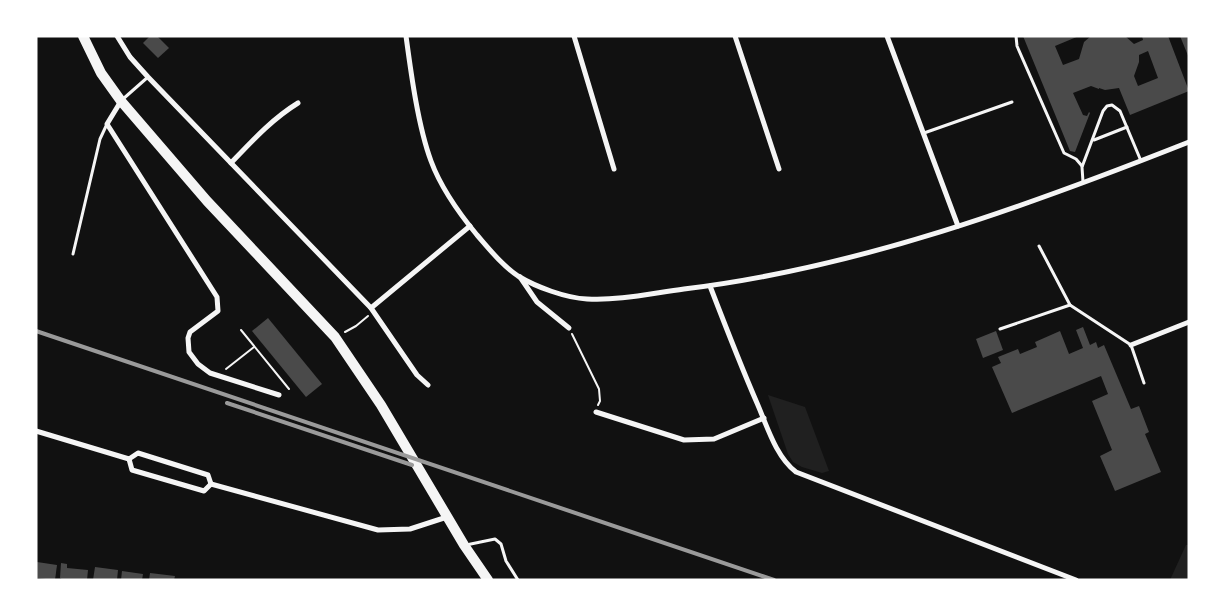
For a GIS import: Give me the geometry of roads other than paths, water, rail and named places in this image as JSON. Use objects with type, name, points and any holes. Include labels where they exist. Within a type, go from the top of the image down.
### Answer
[{"type":"main road","points":[[83,36],[100,73],[121,101],[207,201],[335,337],[381,405],[464,545],[488,580]]},
{"type":"street","points":[[117,36],[130,57],[148,77],[372,310],[417,375],[428,385]]},
{"type":"street","points":[[406,36],[420,120],[431,160],[449,198],[498,259],[520,276],[554,292],[585,299],[603,299],[710,286],[783,273],[843,259],[1009,210],[1189,142]]},
{"type":"street","points":[[574,36],[614,169]]},
{"type":"street","points":[[735,36],[779,169]]},
{"type":"street","points":[[887,36],[958,226]]},
{"type":"street","points":[[121,101],[106,124],[217,298],[218,310],[190,332],[188,338],[189,352],[198,364],[210,373],[279,395]]},
{"type":"street","points":[[231,163],[269,125],[298,103]]},
{"type":"street","points":[[372,310],[470,226]]},
{"type":"street","points":[[520,276],[537,302],[569,328]]},
{"type":"street","points":[[710,286],[735,351],[787,465],[796,472],[1076,580]]},
{"type":"street","points":[[1131,346],[1189,322]]},
{"type":"street","points":[[596,412],[684,440],[714,438],[764,418]]},
{"type":"street","points":[[36,431],[129,459]]},
{"type":"street","points":[[129,459],[138,453],[208,475],[211,484]]},
{"type":"street","points":[[129,459],[132,470],[204,491],[211,484]]},
{"type":"street","points":[[211,484],[378,530],[410,529],[445,513]]},
{"type":"lane","points":[[1016,36],[1017,46],[1064,153],[1076,159],[1082,167],[1084,182]]},
{"type":"lane","points":[[121,101],[148,77]]},
{"type":"lane","points":[[924,133],[1012,102]]},
{"type":"lane","points":[[1082,167],[1103,111],[1112,104],[1120,110],[1141,161]]},
{"type":"lane","points":[[73,254],[100,139],[106,124]]},
{"type":"lane","points":[[1093,140],[1127,128]]},
{"type":"lane","points":[[1039,246],[1070,305],[1131,346],[1144,383]]},
{"type":"lane","points":[[1000,329],[1070,305]]},
{"type":"lane","points":[[464,545],[495,539],[501,544],[506,561],[518,580]]},
{"type":"railway","points":[[36,331],[774,580]]},
{"type":"railway","points":[[227,403],[412,465]]}]
